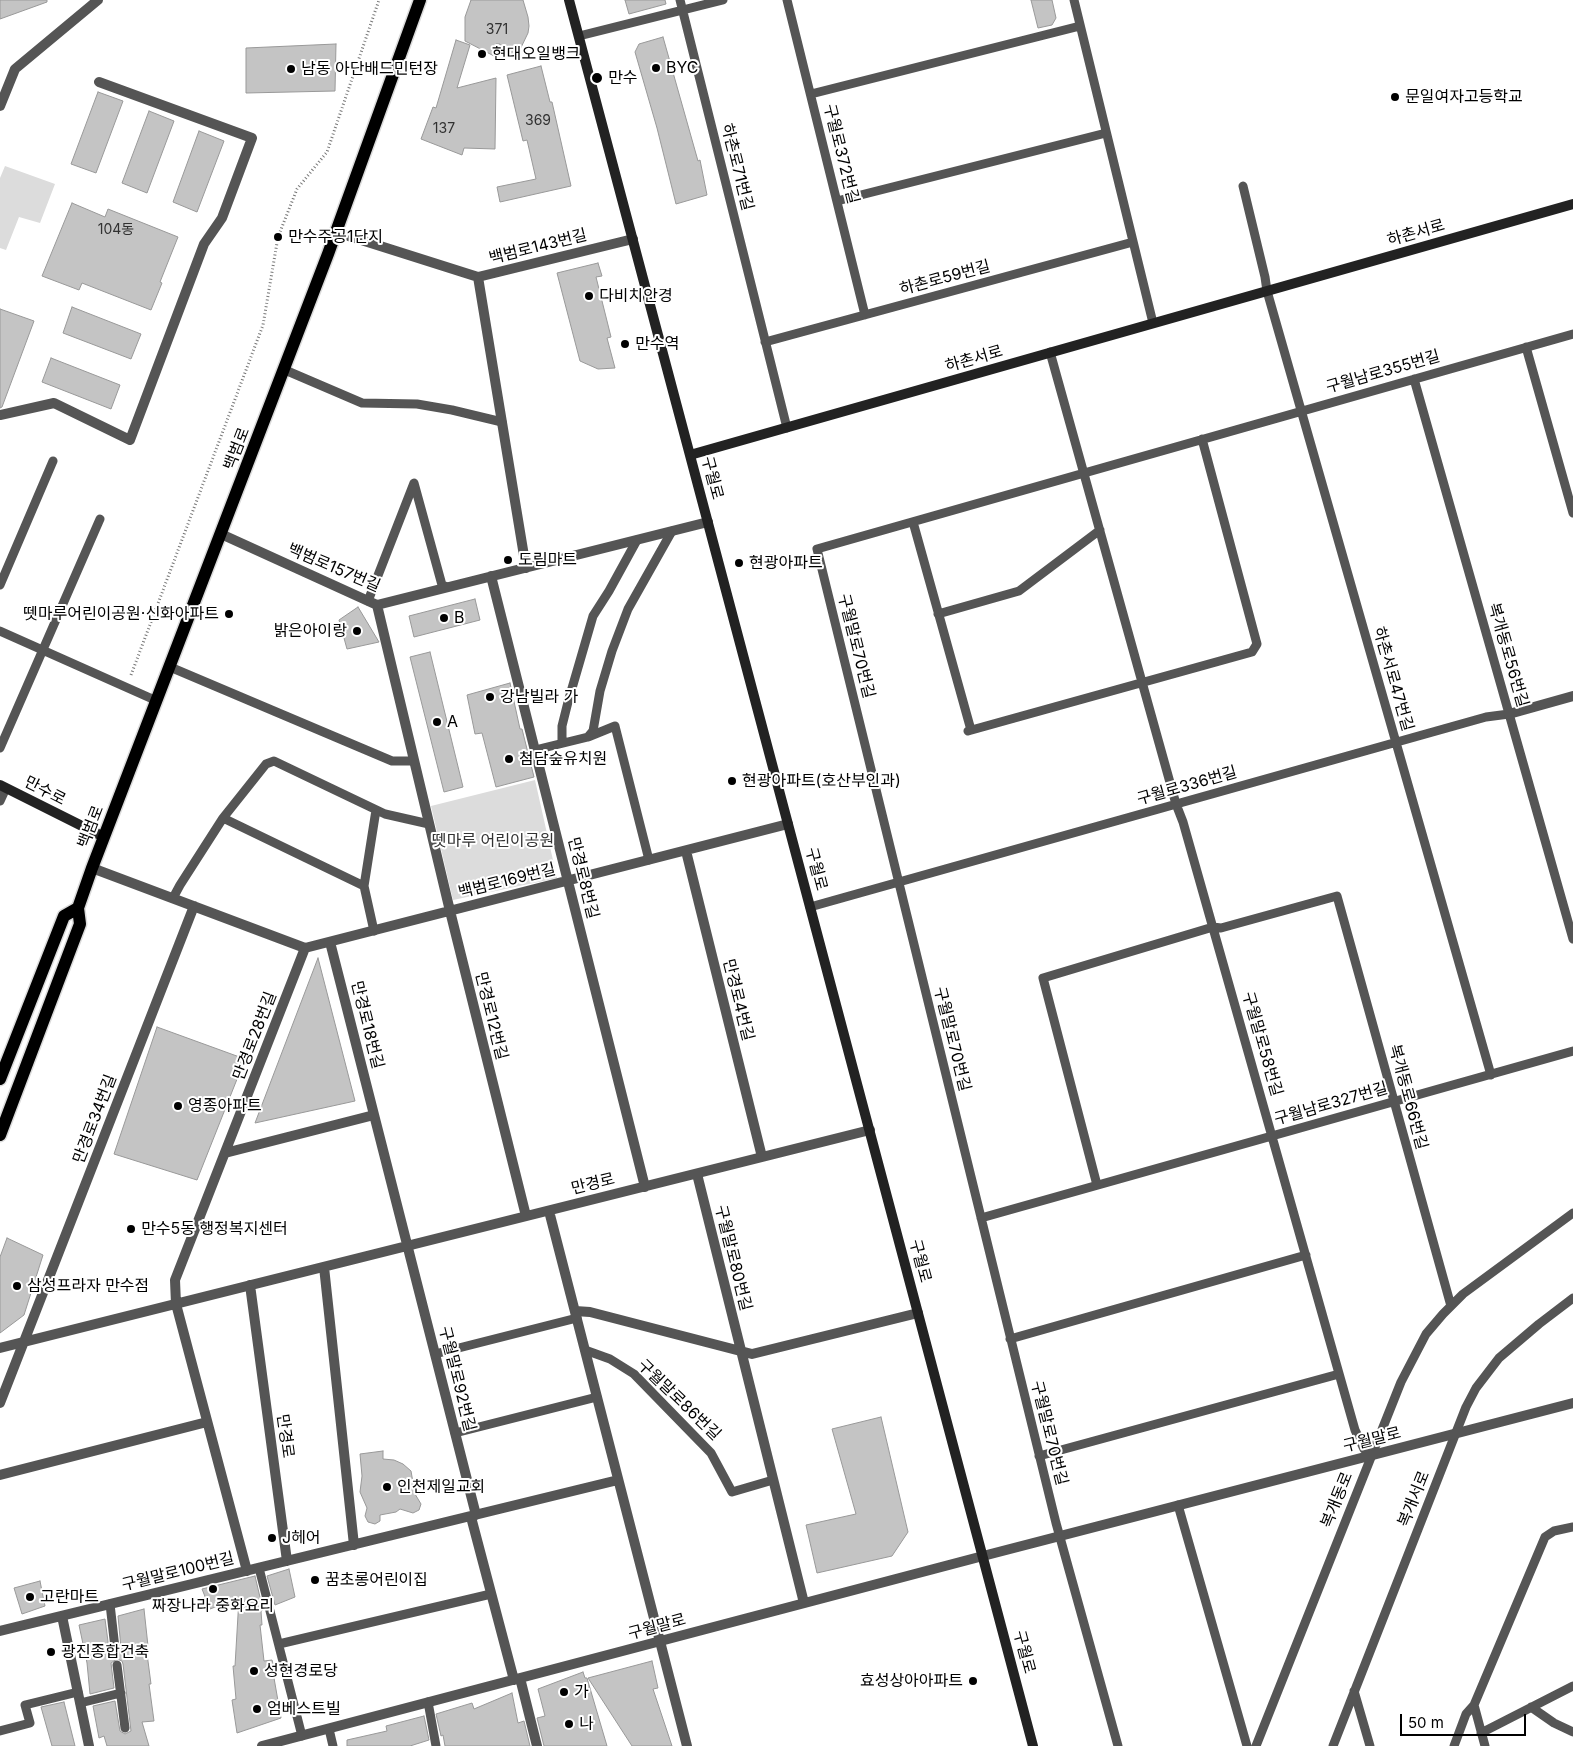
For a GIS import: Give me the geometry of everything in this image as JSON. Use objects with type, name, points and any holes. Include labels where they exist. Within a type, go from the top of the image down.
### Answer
[{"type":"main road","name":"백범로","points":[[0,1135],[80,924],[78,908],[92,868],[284,370],[420,0]]},
{"type":"main road","name":"구월로","points":[[569,0],[1033,1746]]},
{"type":"main road","name":"하촌서로","points":[[690,455],[1573,204]]},
{"type":"main road","name":"만수로","points":[[3,786],[104,837]]},
{"type":"main road","name":"백범로","points":[[0,1080],[64,916],[78,908]]},
{"type":"street","points":[[0,106],[15,69],[98,0]]},
{"type":"street","points":[[0,414],[54,404],[130,440],[204,244],[222,218],[252,138],[99,82]]},
{"type":"street","name":"백범로143번길","points":[[336,232],[478,277],[633,239]]},
{"type":"street","points":[[478,277],[526,568]]},
{"type":"street","name":"백범로157번길","points":[[221,534],[372,603],[526,568],[708,522]]},
{"type":"street","name":"만경로8번길","points":[[491,576],[645,1187]]},
{"type":"street","name":"만경로12번길","points":[[372,603],[414,761],[526,1216]]},
{"type":"street","name":"구월로336번길","points":[[1509,714],[1573,696]]},
{"type":"street","name":"백범로169번길","points":[[306,948],[788,824]]},
{"type":"street","name":"만경로4번길","points":[[686,851],[762,1157]]},
{"type":"street","points":[[92,868],[306,948]]},
{"type":"street","name":"만경로34번길","points":[[0,1403],[194,906]]},
{"type":"street","name":"만경로18번길","points":[[330,942],[408,1246]]},
{"type":"street","name":"만경로28번길","points":[[176,1304],[175,1280],[306,948]]},
{"type":"street","points":[[225,1153],[374,1115]]},
{"type":"street","name":"만경로","points":[[0,1348],[870,1130]]},
{"type":"street","name":"구월말로80번길","points":[[696,1174],[804,1603]]},
{"type":"street","points":[[549,1211],[687,1746]]},
{"type":"street","name":"구월말로92번길","points":[[408,1246],[455,1433],[491,1594],[537,1746]]},
{"type":"street","points":[[324,1267],[354,1545]]},
{"type":"street","name":"만경로","points":[[250,1285],[287,1561]]},
{"type":"street","name":"구월말로100번길","points":[[176,1304],[246,1571]]},
{"type":"street","points":[[576,1315],[590,1312],[752,1354],[918,1313]]},
{"type":"street","name":"구월말로","points":[[262,1746],[276,1744],[804,1603],[1573,1403]]},
{"type":"street","points":[[0,1475],[207,1422]]},
{"type":"street","points":[[259,1568],[618,1480]]},
{"type":"street","name":"구월말로100번길","points":[[0,1631],[259,1568]]},
{"type":"street","points":[[62,1616],[89,1746]]},
{"type":"lane","name":"하촌로71번길","points":[[680,0],[787,428]]},
{"type":"lane","points":[[579,36],[723,0]]},
{"type":"lane","name":"구월로372번길","points":[[787,0],[865,315]]},
{"type":"lane","points":[[1074,0],[1153,323]]},
{"type":"lane","points":[[811,94],[1080,26]]},
{"type":"lane","points":[[837,201],[1106,133]]},
{"type":"lane","points":[[1243,186],[1267,291]]},
{"type":"lane","name":"하촌로59번길","points":[[765,342],[1133,242]]},
{"type":"lane","name":"하촌서로47번길","points":[[1267,291],[1491,1075]]},
{"type":"lane","name":"구월남로355번길","points":[[816,549],[1573,334]]},
{"type":"lane","points":[[1526,347],[1573,513]]},
{"type":"lane","name":"구월말로58번길","points":[[1050,352],[1176,804],[1183,822],[1355,1430],[1364,1449],[1371,1455]]},
{"type":"lane","points":[[284,370],[362,403],[417,404],[502,422]]},
{"type":"lane","name":"복개동로56번길","points":[[1414,379],[1573,939]]},
{"type":"lane","points":[[913,522],[969,731],[1252,652],[1257,644],[1202,439]]},
{"type":"lane","points":[[0,585],[53,461]]},
{"type":"lane","points":[[372,603],[414,483],[442,585],[447,587]]},
{"type":"lane","points":[[0,748],[100,519]]},
{"type":"lane","points":[[938,614],[1019,591],[1100,530]]},
{"type":"lane","points":[[588,737],[593,731],[600,691],[612,650],[628,609],[672,531]]},
{"type":"lane","points":[[562,743],[562,726],[593,616],[610,591],[637,540]]},
{"type":"lane","name":"구월말로70번길","points":[[816,549],[1059,1536]]},
{"type":"lane","points":[[0,631],[157,701]]},
{"type":"lane","points":[[170,667],[392,761],[414,761]]},
{"type":"lane","name":"구월로336번길","points":[[810,907],[1486,717],[1509,714]]},
{"type":"lane","points":[[535,750],[588,737],[615,726],[649,860]]},
{"type":"lane","points":[[173,898],[223,818],[266,764],[274,761],[385,814],[429,824]]},
{"type":"lane","points":[[0,801],[3,786]]},
{"type":"lane","points":[[374,931],[364,886],[376,810]]},
{"type":"lane","points":[[223,818],[364,886]]},
{"type":"lane","name":"복개동로66번길","points":[[1213,927],[1220,928],[1337,896],[1451,1306]]},
{"type":"lane","points":[[1097,1185],[1043,978],[1213,927]]},
{"type":"lane","name":"구월남로327번길","points":[[981,1218],[1573,1052]]},
{"type":"lane","name":"복개동로","points":[[1256,1746],[1401,1382],[1426,1334],[1464,1294],[1573,1213]]},
{"type":"lane","points":[[1010,1339],[1306,1255]]},
{"type":"lane","name":"복개서로","points":[[1332,1746],[1466,1407],[1476,1388],[1499,1358],[1573,1298]]},
{"type":"lane","points":[[435,1354],[576,1315]]},
{"type":"lane","name":"구월말로86번길","points":[[585,1350],[610,1360],[634,1374],[712,1452],[732,1492],[773,1480]]},
{"type":"lane","points":[[1039,1456],[1339,1374]]},
{"type":"lane","points":[[455,1433],[597,1397]]},
{"type":"lane","points":[[1178,1505],[1247,1746]]},
{"type":"lane","points":[[1454,1746],[1466,1714],[1474,1704],[1545,1537],[1554,1531],[1573,1526]]},
{"type":"lane","points":[[1059,1536],[1118,1746]]},
{"type":"lane","name":"구월말로100번길","points":[[259,1568],[302,1736]]},
{"type":"lane","points":[[279,1644],[491,1594]]},
{"type":"lane","points":[[110,1604],[115,1648]]},
{"type":"lane","points":[[118,1665],[125,1728]]},
{"type":"lane","points":[[1482,1734],[1573,1686]]},
{"type":"lane","points":[[1354,1691],[1370,1746]]},
{"type":"lane","points":[[0,1731],[30,1723],[25,1705],[78,1692]]},
{"type":"lane","points":[[80,1703],[121,1693]]},
{"type":"lane","points":[[428,1702],[436,1746]]},
{"type":"lane","points":[[1474,1704],[1485,1746]]},
{"type":"lane","points":[[1531,1707],[1554,1724],[1573,1732]]},
{"type":"lane","points":[[329,1729],[333,1746]]},
{"type":"path","points":[[131,675],[263,325],[278,237],[297,189],[327,152],[379,0]]},
{"type":"green space","points":[[5,166],[55,184],[40,223],[19,217],[6,250],[0,248],[0,178]]},
{"type":"green space","name":"뗏마루 어린이공원","points":[[535,780],[557,878],[453,900],[431,806]]},
{"type":"building","points":[[0,0],[47,0],[47,2],[0,19]]},
{"type":"building","points":[[471,0],[523,0],[529,26],[528,33],[516,58],[503,56],[500,44],[496,44],[496,57],[465,41],[465,17]]},
{"type":"building","points":[[625,0],[665,0],[666,4],[629,14]]},
{"type":"building","points":[[1031,0],[1052,0],[1056,18],[1052,25],[1038,28]]},
{"type":"building","points":[[663,37],[698,161],[700,160],[707,195],[676,204],[635,52],[639,44]]},
{"type":"building","points":[[456,40],[470,45],[457,88],[496,78],[495,149],[464,148],[462,155],[421,139],[433,107],[436,108]]},
{"type":"building","name":"남동 아단배드민턴장","points":[[336,44],[335,91],[246,93],[246,48]]},
{"type":"building","points":[[541,66],[550,102],[552,102],[571,186],[500,202],[497,187],[536,179],[527,140],[523,141],[507,75]]},
{"type":"building","points":[[98,92],[123,101],[96,173],[71,164]]},
{"type":"building","points":[[149,111],[174,121],[147,193],[122,183]]},
{"type":"building","points":[[199,131],[224,141],[197,212],[173,202]]},
{"type":"building","points":[[72,203],[105,217],[108,209],[178,237],[151,310],[82,283],[79,290],[42,276]]},
{"type":"building","points":[[598,263],[602,276],[596,277],[611,337],[607,338],[615,368],[598,369],[580,361],[557,273]]},
{"type":"building","points":[[72,307],[141,334],[131,359],[63,333]]},
{"type":"building","points":[[0,309],[34,321],[0,408]]},
{"type":"building","points":[[51,358],[120,385],[111,409],[42,382]]},
{"type":"building","name":"B","points":[[475,599],[480,620],[414,637],[409,616]]},
{"type":"building","name":"밝은아이랑","points":[[358,607],[379,642],[347,649],[339,620]]},
{"type":"building","name":"A","points":[[430,652],[463,787],[444,792],[410,657]]},
{"type":"building","points":[[510,683],[520,729],[522,729],[534,777],[496,787],[482,733],[475,734],[467,695]]},
{"type":"building","points":[[318,958],[355,1101],[255,1123]]},
{"type":"building","name":"영종아파트","points":[[157,1027],[245,1059],[197,1180],[114,1154]]},
{"type":"building","name":"삼성프라자 만수점","points":[[7,1238],[43,1255],[24,1315],[0,1333],[0,1257]]},
{"type":"building","points":[[881,1417],[908,1532],[892,1556],[817,1573],[806,1525],[856,1514],[832,1429]]},
{"type":"building","name":"인천제일교회","points":[[383,1451],[383,1459],[394,1460],[403,1464],[411,1471],[415,1494],[421,1504],[419,1510],[413,1513],[400,1509],[396,1512],[380,1515],[380,1521],[375,1524],[368,1522],[365,1516],[367,1508],[360,1492],[362,1476],[360,1454]]},
{"type":"building","points":[[289,1569],[295,1597],[275,1605],[267,1576]]},
{"type":"building","points":[[255,1576],[263,1610],[261,1611],[262,1625],[260,1625],[264,1661],[272,1660],[277,1677],[274,1678],[281,1718],[237,1733],[232,1700],[236,1699],[233,1666],[235,1666],[239,1598],[210,1609],[202,1589]]},
{"type":"building","name":"고란마트","points":[[40,1581],[45,1606],[22,1614],[14,1588]]},
{"type":"building","points":[[144,1609],[151,1684],[149,1684],[154,1721],[142,1722],[149,1746],[107,1746],[104,1736],[99,1738],[93,1706],[115,1701],[120,1731],[125,1734],[131,1731],[123,1664],[122,1661],[117,1659],[111,1663],[114,1688],[90,1694],[87,1663],[79,1625],[105,1619],[109,1649],[112,1653],[116,1654],[119,1653],[121,1648],[118,1616]]},
{"type":"building","points":[[652,1661],[658,1688],[653,1689],[672,1746],[632,1746],[588,1678]]},
{"type":"building","points":[[583,1672],[585,1678],[587,1678],[607,1746],[544,1746],[537,1718],[545,1716],[538,1689]]},
{"type":"building","points":[[512,1693],[518,1723],[524,1721],[530,1746],[445,1746],[436,1714],[472,1703],[474,1709]]},
{"type":"building","points":[[64,1702],[75,1746],[52,1746],[41,1707]]},
{"type":"building","points":[[424,1716],[429,1740],[410,1746],[347,1746],[347,1740],[387,1731],[386,1726]]},
{"type":"place","name":"현대오일뱅크","points":[[482,54]]},
{"type":"place","name":"BYC","points":[[656,68]]},
{"type":"place","name":"남동 아단배드민턴장","points":[[291,69]]},
{"type":"place","name":"만수","points":[[597,78]]},
{"type":"place","name":"문일여자고등학교","points":[[1395,97]]},
{"type":"place","name":"만수주공1단지","points":[[278,237]]},
{"type":"place","name":"다비치안경","points":[[589,296]]},
{"type":"place","name":"만수역","points":[[625,344]]},
{"type":"place","name":"도림마트","points":[[508,560]]},
{"type":"place","name":"현광아파트","points":[[739,563]]},
{"type":"place","name":"뗏마루어린이공원·신화아파트","points":[[229,614]]},
{"type":"place","name":"B","points":[[444,618]]},
{"type":"place","name":"밝은아이랑","points":[[357,631]]},
{"type":"place","name":"강남빌라 가","points":[[490,697]]},
{"type":"place","name":"A","points":[[437,722]]},
{"type":"place","name":"첨담숲유치원","points":[[509,759]]},
{"type":"place","name":"현광아파트(호산부인과)","points":[[732,781]]},
{"type":"place","name":"영종아파트","points":[[178,1106]]},
{"type":"place","name":"만수5동 행정복지센터","points":[[131,1229]]},
{"type":"place","name":"삼성프라자 만수점","points":[[17,1286]]},
{"type":"place","name":"인천제일교회","points":[[387,1487]]},
{"type":"place","name":"J헤어","points":[[272,1538]]},
{"type":"place","name":"꿈초롱어린이집","points":[[315,1580]]},
{"type":"place","name":"짜장나라 중화요리","points":[[213,1589]]},
{"type":"place","name":"고란마트","points":[[30,1597]]},
{"type":"place","name":"광진종합건축","points":[[51,1652]]},
{"type":"place","name":"성현경로당","points":[[254,1671]]},
{"type":"place","name":"효성상아아파트","points":[[973,1681]]},
{"type":"place","name":"가","points":[[564,1692]]},
{"type":"place","name":"엄베스트빌","points":[[257,1709]]},
{"type":"place","name":"나","points":[[569,1724]]}]
